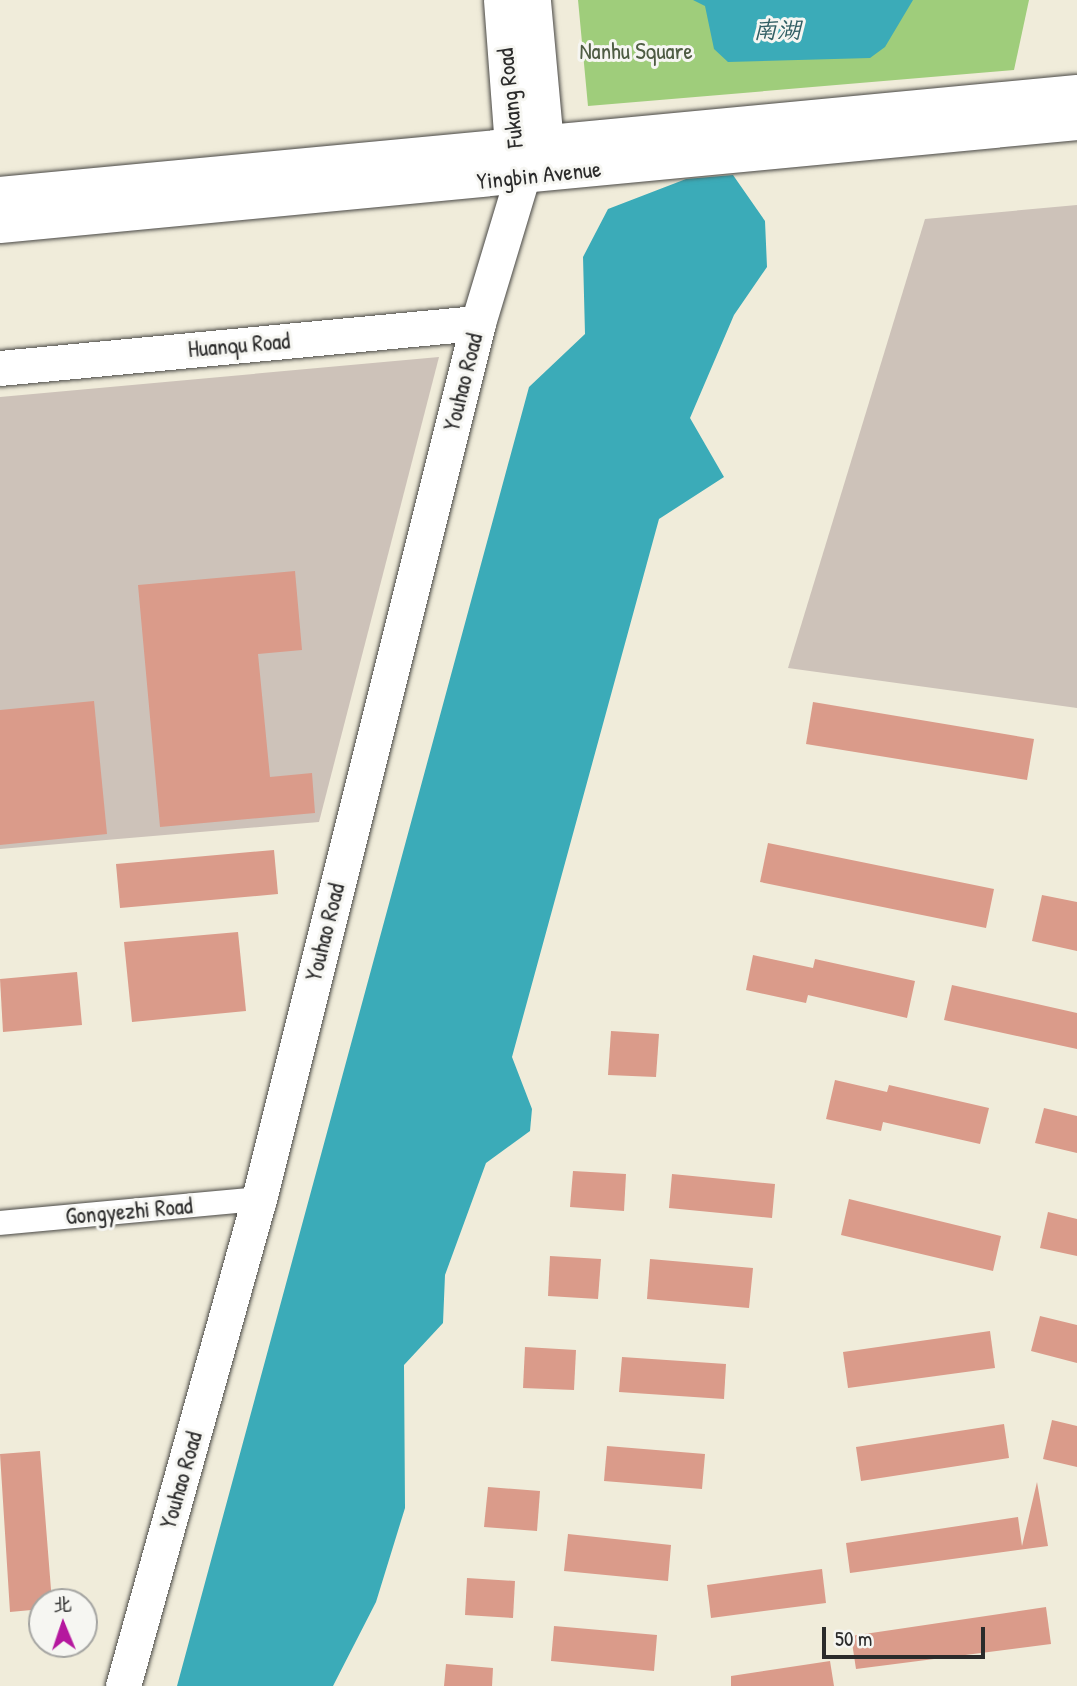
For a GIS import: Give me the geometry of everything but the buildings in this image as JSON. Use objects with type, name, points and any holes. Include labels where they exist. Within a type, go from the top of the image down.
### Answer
[{"type":"main road","name":"Yingbin Avenue","points":[[0,224],[527,156],[1077,94]]},
{"type":"main road","name":"Yingbin Avenue","points":[[0,197],[527,156],[1077,121]]},
{"type":"street","name":"Fukang Road","points":[[501,0],[527,156]]},
{"type":"street","name":"Fukang Road","points":[[527,156],[533,0]]},
{"type":"street","name":"Youhao Road","points":[[124,1686],[259,1199],[478,323],[527,156]]},
{"type":"street","name":"Huanqu Road","points":[[0,368],[478,323]]},
{"type":"street","name":"Gongyezhi Road","points":[[0,1223],[259,1199]]},
{"type":"shaded area","points":[[1077,205],[1077,708],[788,668],[925,219]]},
{"type":"shaded area","points":[[439,357],[319,822],[0,849],[0,397]]},
{"type":"green space","name":"Nanhu Square","points":[[578,0],[1029,0],[1014,70],[588,106]]},
{"type":"water","name":"南湖","points":[[693,0],[913,0],[885,47],[870,58],[728,62],[714,49],[705,6]]},
{"type":"water","points":[[733,175],[765,221],[767,267],[734,315],[690,418],[724,477],[659,519],[512,1057],[532,1109],[530,1131],[486,1163],[445,1275],[443,1323],[404,1365],[405,1508],[376,1602],[333,1686],[177,1686],[529,387],[585,334],[583,257],[608,209],[686,179]]}]
